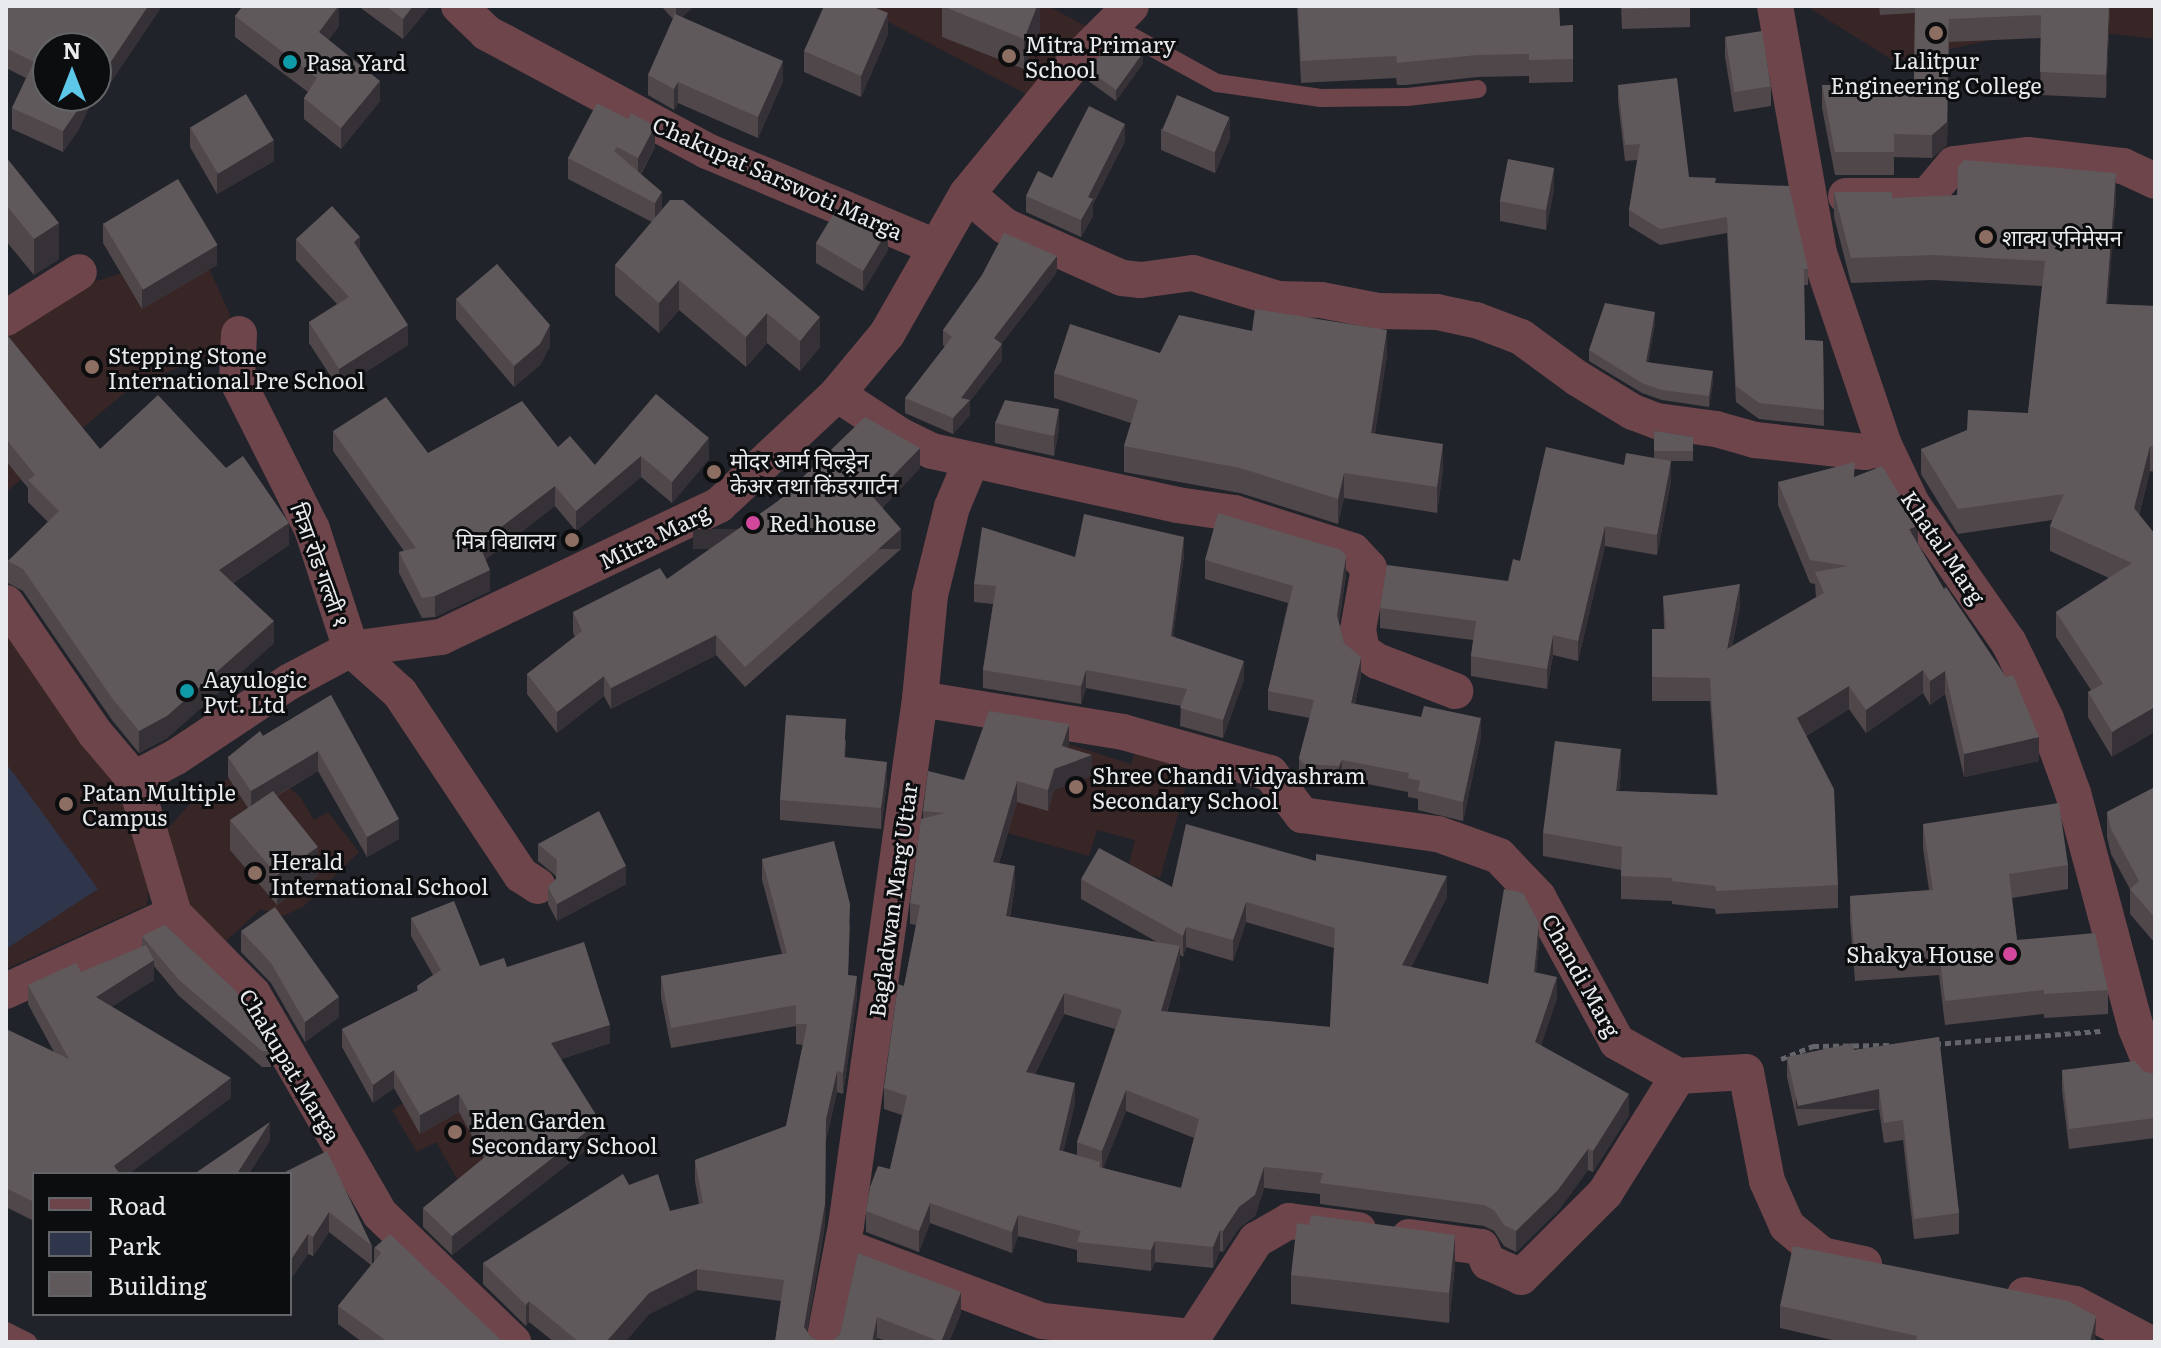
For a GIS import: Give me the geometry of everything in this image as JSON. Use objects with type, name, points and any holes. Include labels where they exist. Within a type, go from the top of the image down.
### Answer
[{"type":"street","name":"Chakupat Sarswoti Marga","points":[[459,6],[487,33],[707,151],[935,247]]},
{"type":"street","name":"Khatal Marg","points":[[1775,6],[1819,253],[1884,445],[1912,504],[2009,643],[2046,719],[2073,793],[2136,1028],[2155,1075]]},
{"type":"street","name":"Mitra Marg","points":[[134,779],[176,757],[289,682],[351,649],[441,637],[719,505],[837,394],[887,334],[967,194],[1112,12]]},
{"type":"street","points":[[1808,196],[1927,196],[1954,164],[2028,155],[2123,166],[2155,181]]},
{"type":"street","points":[[967,194],[1005,226],[1122,278],[1141,280],[1193,273],[1278,299],[1321,300],[1378,311],[1437,312],[1476,320],[1521,337],[1577,378],[1633,412],[1657,421],[1716,429],[1755,440],[1865,452],[1884,445]]},
{"type":"street","points":[[6,318],[79,272]]},
{"type":"street","name":"मित्रा रोड गल्ली १","points":[[239,334],[237,380],[312,529],[351,649],[400,693],[521,875],[538,886]]},
{"type":"street","points":[[837,394],[901,436],[932,451],[1177,505],[1234,513],[1353,551],[1369,568],[1358,630],[1362,651],[1377,661],[1455,691]]},
{"type":"street","name":"Bagladwan Marg Uttar","points":[[824,1342],[843,1246],[920,699],[936,563],[952,507],[971,462]]},
{"type":"street","name":"Chakupat Marga","points":[[6,603],[95,733],[134,779],[174,914],[253,994],[380,1214],[513,1342]]},
{"type":"street","name":"Chandi Marg","points":[[920,699],[1123,732],[1270,773],[1302,815],[1438,834],[1499,856],[1538,897],[1617,1042],[1678,1076]]},
{"type":"street","points":[[6,991],[174,914]]},
{"type":"street","points":[[843,1246],[1043,1321],[1193,1337],[1256,1240],[1289,1221],[1481,1247],[1488,1262],[1521,1277],[1605,1193],[1678,1076],[1746,1072],[1767,1181],[1787,1226],[1822,1255],[1903,1272]]},
{"type":"street","points":[[1989,1288],[2075,1304],[2147,1342]]},
{"type":"lane","points":[[1112,12],[1217,83],[1321,98],[1407,97],[1478,89]]},
{"type":"lane","points":[[6,1331],[28,1342]]},
{"type":"path","points":[[1933,1044],[2136,1028]]},
{"type":"path","points":[[1746,1072],[1813,1046],[1903,1045]]},
{"type":"shaded area","name":"Mitra Primary School","points":[[858,6],[1048,6],[1088,27],[1034,98]]},
{"type":"shaded area","name":"Lalitpur Engineering College","points":[[1806,6],[2155,6],[2155,39],[2053,27],[1894,61]]},
{"type":"shaded area","name":"Stepping Stone International Pre School","points":[[200,248],[230,315],[224,350],[134,385],[6,492],[6,333],[84,285]]},
{"type":"shaded area","name":"Patan Multiple Campus","points":[[6,628],[101,753],[152,854],[147,905],[6,969]]},
{"type":"shaded area","name":"Shree Chandi Vidyashram Secondary School","points":[[990,719],[1131,764],[1137,746],[1163,751],[1189,775],[1160,878],[1128,868],[1135,840],[1097,830],[1089,856],[961,820]]},
{"type":"shaded area","name":"Herald International School","points":[[258,761],[301,798],[314,820],[328,812],[359,852],[303,907],[283,916],[261,909],[216,950],[181,895],[157,841],[194,799]]},
{"type":"shaded area","name":"Eden Garden Secondary School","points":[[468,1067],[516,1150],[459,1182],[436,1142],[417,1152],[392,1110]]},
{"type":"green space","points":[[6,763],[98,889],[6,949]]},
{"type":"building","points":[[6,6],[148,6],[112,60],[112,32],[32,32],[32,61],[6,48]]},
{"type":"building","points":[[243,6],[338,6],[319,32],[380,81],[341,128],[304,98],[317,78],[235,16]]},
{"type":"building","points":[[386,6],[413,6],[403,19]]},
{"type":"building","points":[[824,6],[871,6],[888,13],[861,76],[804,51]]},
{"type":"building","points":[[942,6],[1037,6],[1024,39]]},
{"type":"building","points":[[1298,6],[1559,6],[1560,26],[1573,25],[1573,59],[1529,60],[1529,54],[1477,55],[1397,63],[1396,56],[1301,61]]},
{"type":"building","points":[[1622,6],[1690,6],[1690,7],[1622,9]]},
{"type":"building","points":[[1915,6],[2109,6],[2106,75],[2040,72],[2041,15],[1949,19],[1947,122],[1932,135],[1894,134],[1894,152],[1835,152],[1822,85],[1914,86]]},
{"type":"building","points":[[675,14],[783,61],[758,117],[678,82],[674,89],[648,75]]},
{"type":"building","points":[[1762,31],[1771,86],[1734,92],[1725,37]]},
{"type":"building","points":[[1120,36],[1143,53],[1116,90],[1087,69]]},
{"type":"building","points":[[32,66],[32,112],[76,112],[63,131],[12,108]]},
{"type":"building","points":[[1677,78],[1689,177],[1716,178],[1715,183],[1789,186],[1808,269],[1804,269],[1805,340],[1823,341],[1824,410],[1759,403],[1736,386],[1727,217],[1660,229],[1629,210],[1640,144],[1625,145],[1618,85]]},
{"type":"building","points":[[246,94],[274,140],[218,174],[190,127]]},
{"type":"building","points":[[1177,95],[1229,117],[1215,152],[1162,130]]},
{"type":"building","points":[[597,103],[628,119],[631,113],[655,126],[638,158],[617,147],[614,151],[662,192],[655,203],[568,158]]},
{"type":"building","points":[[1089,106],[1125,124],[1088,197],[1093,199],[1081,220],[1026,196],[1038,171],[1052,178]]},
{"type":"building","points":[[6,157],[59,223],[34,239],[6,205]]},
{"type":"building","points":[[1508,159],[1554,168],[1546,210],[1500,201]]},
{"type":"building","points":[[1964,160],[2116,173],[2106,304],[2155,306],[2155,447],[2150,446],[2134,508],[2155,534],[2155,707],[2112,732],[2088,692],[2103,684],[2056,612],[2132,563],[2050,526],[2064,494],[1958,509],[1921,449],[1967,430],[1968,410],[2028,413],[2045,261],[1933,255],[1851,258],[1834,192],[1892,192],[1892,198],[1957,195],[1958,167]]},
{"type":"building","points":[[178,179],[218,245],[143,290],[103,224]]},
{"type":"building","points":[[670,200],[683,200],[820,317],[800,341],[767,313],[746,337],[679,280],[659,303],[615,265]]},
{"type":"building","points":[[332,206],[360,237],[354,242],[408,325],[339,369],[309,322],[349,297],[296,239]]},
{"type":"building","points":[[837,208],[888,230],[863,271],[816,243]]},
{"type":"building","points":[[1004,233],[1057,256],[994,338],[1002,344],[961,398],[970,400],[953,418],[905,398],[952,337],[943,330],[982,275]]},
{"type":"building","points":[[497,264],[550,325],[540,344],[514,366],[456,299]]},
{"type":"building","points":[[1605,303],[1655,312],[1646,362],[1713,371],[1709,396],[1662,390],[1642,383],[1589,350]]},
{"type":"building","points":[[1255,309],[1387,330],[1371,433],[1443,444],[1437,487],[1344,473],[1338,499],[1240,468],[1124,446],[1138,400],[1054,373],[1070,324],[1160,353],[1179,315],[1252,331]]},
{"type":"building","points":[[8,336],[100,449],[158,395],[226,468],[243,456],[289,523],[219,570],[274,621],[167,716],[139,731],[112,698],[23,569],[8,561],[59,511],[28,480],[35,475],[6,439]]},
{"type":"building","points":[[656,394],[709,438],[672,482],[641,456],[576,511],[555,486],[479,544],[490,570],[435,596],[422,598],[399,552],[416,548],[333,431],[386,397],[428,453],[522,401],[558,447],[570,436],[595,465]]},
{"type":"building","points":[[1005,400],[1059,409],[1054,436],[995,423]]},
{"type":"building","points":[[865,417],[920,448],[873,497],[901,529],[745,667],[716,635],[611,688],[604,676],[557,712],[527,674],[582,631],[573,612],[660,568],[667,579],[778,501]]},
{"type":"building","points":[[1654,431],[1693,437],[1693,451],[1654,451]]},
{"type":"building","points":[[1546,447],[1624,465],[1626,453],[1671,461],[1657,535],[1605,526],[1578,641],[1553,635],[1547,669],[1471,656],[1476,621],[1380,608],[1387,565],[1508,581],[1513,559],[1520,561]]},
{"type":"building","points":[[1855,462],[1854,477],[1882,466],[1918,526],[1909,529],[1944,589],[1946,587],[2006,677],[2013,675],[2039,737],[1964,754],[1945,671],[1930,681],[1923,670],[1866,710],[1849,686],[1797,718],[1834,789],[1838,885],[1716,891],[1715,886],[1672,881],[1672,878],[1621,876],[1622,847],[1543,833],[1555,741],[1621,749],[1616,791],[1718,795],[1710,678],[1652,677],[1652,629],[1666,629],[1663,596],[1740,584],[1727,649],[1824,593],[1815,572],[1848,566],[1810,560],[1778,482]]},
{"type":"building","points":[[1218,513],[1341,550],[1346,556],[1337,615],[1344,643],[1361,657],[1351,703],[1421,717],[1424,706],[1481,718],[1463,802],[1418,791],[1420,781],[1408,778],[1409,773],[1342,760],[1339,766],[1304,764],[1299,758],[1314,700],[1268,691],[1293,586],[1205,560]]},
{"type":"building","points":[[1084,514],[1184,537],[1171,636],[1244,661],[1223,720],[1180,708],[1187,689],[1086,670],[1081,686],[983,670],[996,586],[974,584],[982,527],[1075,557]]},
{"type":"building","points":[[331,695],[399,819],[367,837],[318,751],[251,791],[228,757],[260,731],[263,736]]},
{"type":"building","points":[[989,711],[1069,724],[1062,746],[1092,755],[1054,769],[1048,790],[1017,781],[993,862],[1015,866],[1006,916],[1180,946],[1161,1011],[1330,1027],[1335,928],[1246,902],[1233,940],[1186,927],[1183,936],[1081,879],[1099,848],[1172,887],[1186,824],[1316,861],[1316,854],[1447,876],[1402,965],[1488,984],[1504,889],[1523,893],[1539,923],[1534,972],[1557,977],[1535,1042],[1629,1094],[1593,1151],[1588,1149],[1558,1190],[1516,1231],[1504,1225],[1494,1210],[1484,1205],[1320,1183],[1323,1173],[1264,1167],[1255,1195],[1239,1207],[1223,1231],[1220,1230],[1213,1247],[1155,1241],[1151,1250],[1077,1242],[1081,1231],[1018,1215],[1012,1232],[930,1203],[919,1231],[866,1211],[878,1166],[890,1169],[907,1096],[884,1088],[898,984],[904,986],[920,905],[910,903],[921,819],[945,813],[923,811],[928,771],[964,780]],"holes":[[[1064,993],[1122,1010],[1077,1142],[1102,1151],[1126,1090],[1199,1119],[1181,1188],[1099,1167],[1100,1162],[1059,1150],[1075,1083],[1026,1072]]]},
{"type":"building","points":[[786,715],[846,719],[844,757],[887,762],[881,808],[780,800]]},
{"type":"building","points":[[2155,787],[2155,918],[2130,889],[2139,881],[2111,829],[2107,812]]},
{"type":"building","points":[[273,791],[318,847],[277,875],[230,820]]},
{"type":"building","points":[[2059,803],[2068,865],[2009,874],[2017,940],[2095,933],[2108,990],[2044,994],[2044,990],[1945,1001],[1939,950],[1855,957],[1850,896],[1933,890],[1923,824]]},
{"type":"building","points":[[599,811],[626,866],[557,904],[548,887],[556,879],[557,860],[538,844]]},
{"type":"building","points":[[834,841],[850,904],[848,975],[857,976],[843,1073],[837,1071],[826,1119],[825,1204],[804,1327],[811,1337],[821,1342],[775,1342],[784,1280],[697,1269],[649,1293],[606,1342],[579,1342],[529,1301],[526,1305],[483,1263],[623,1174],[629,1185],[658,1174],[670,1211],[703,1203],[695,1160],[786,1126],[807,1024],[796,1024],[796,1005],[671,1028],[661,976],[787,953],[762,859]]},
{"type":"building","points":[[454,901],[480,966],[504,958],[507,967],[584,942],[610,1025],[551,1043],[600,1121],[452,1236],[423,1208],[491,1152],[459,1094],[420,1115],[394,1070],[373,1085],[342,1029],[419,990],[417,986],[441,970],[411,918]]},
{"type":"building","points":[[275,907],[339,997],[305,1022],[271,963],[241,931]]},
{"type":"building","points":[[165,925],[236,991],[271,1051],[262,1051],[179,980],[142,936]]},
{"type":"building","points":[[146,945],[154,960],[96,997],[231,1078],[114,1166],[118,1172],[32,1172],[32,1201],[6,1188],[6,1029],[69,1059],[28,985],[76,963],[81,972]]},
{"type":"building","points":[[1939,1037],[1959,1213],[1914,1219],[1903,1120],[1884,1123],[1879,1089],[1798,1106],[1787,1057],[1853,1043],[1854,1050]]},
{"type":"building","points":[[2135,1061],[2143,1071],[2155,1074],[2155,1118],[2069,1129],[2062,1070]]},
{"type":"building","points":[[270,1122],[238,1172],[197,1172]]},
{"type":"building","points":[[327,1151],[372,1246],[329,1212],[313,1237],[308,1234],[292,1258],[292,1172],[285,1172]]},
{"type":"building","points":[[1311,1215],[1455,1235],[1449,1293],[1291,1275],[1297,1223],[1309,1225]]},
{"type":"building","points":[[390,1234],[500,1342],[388,1342],[338,1306],[381,1253],[374,1248]]},
{"type":"building","points":[[1793,1246],[2068,1301],[2096,1316],[2090,1342],[1916,1342],[1917,1336],[1780,1306]]},
{"type":"building","points":[[858,1253],[961,1292],[941,1342],[877,1317],[872,1342],[821,1342],[832,1341],[840,1334]]},
{"type":"place","name":"Lalitpur Engineering College","points":[[1936,33]]},
{"type":"place","name":"Mitra Primary School","points":[[1009,56]]},
{"type":"place","name":"Pasa Yard","points":[[290,62]]},
{"type":"place","name":"शाक्य एनिमेसन","points":[[1986,237]]},
{"type":"place","name":"Stepping Stone International Pre School","points":[[92,367]]},
{"type":"place","name":"मोदर आर्म चिल्ड्रेन केअर तथा किंडरगार्टन","points":[[714,472]]},
{"type":"place","name":"Red house","points":[[753,523]]},
{"type":"place","name":"मित्र विद्यालय","points":[[572,540]]},
{"type":"place","name":"Aayulogic Pvt. Ltd","points":[[187,691]]},
{"type":"place","name":"Shree Chandi Vidyashram Secondary School","points":[[1076,787]]},
{"type":"place","name":"Patan Multiple Campus","points":[[66,804]]},
{"type":"place","name":"Herald International School","points":[[255,873]]},
{"type":"place","name":"Shakya House","points":[[2010,954]]},
{"type":"place","name":"Eden Garden Secondary School","points":[[455,1132]]}]
